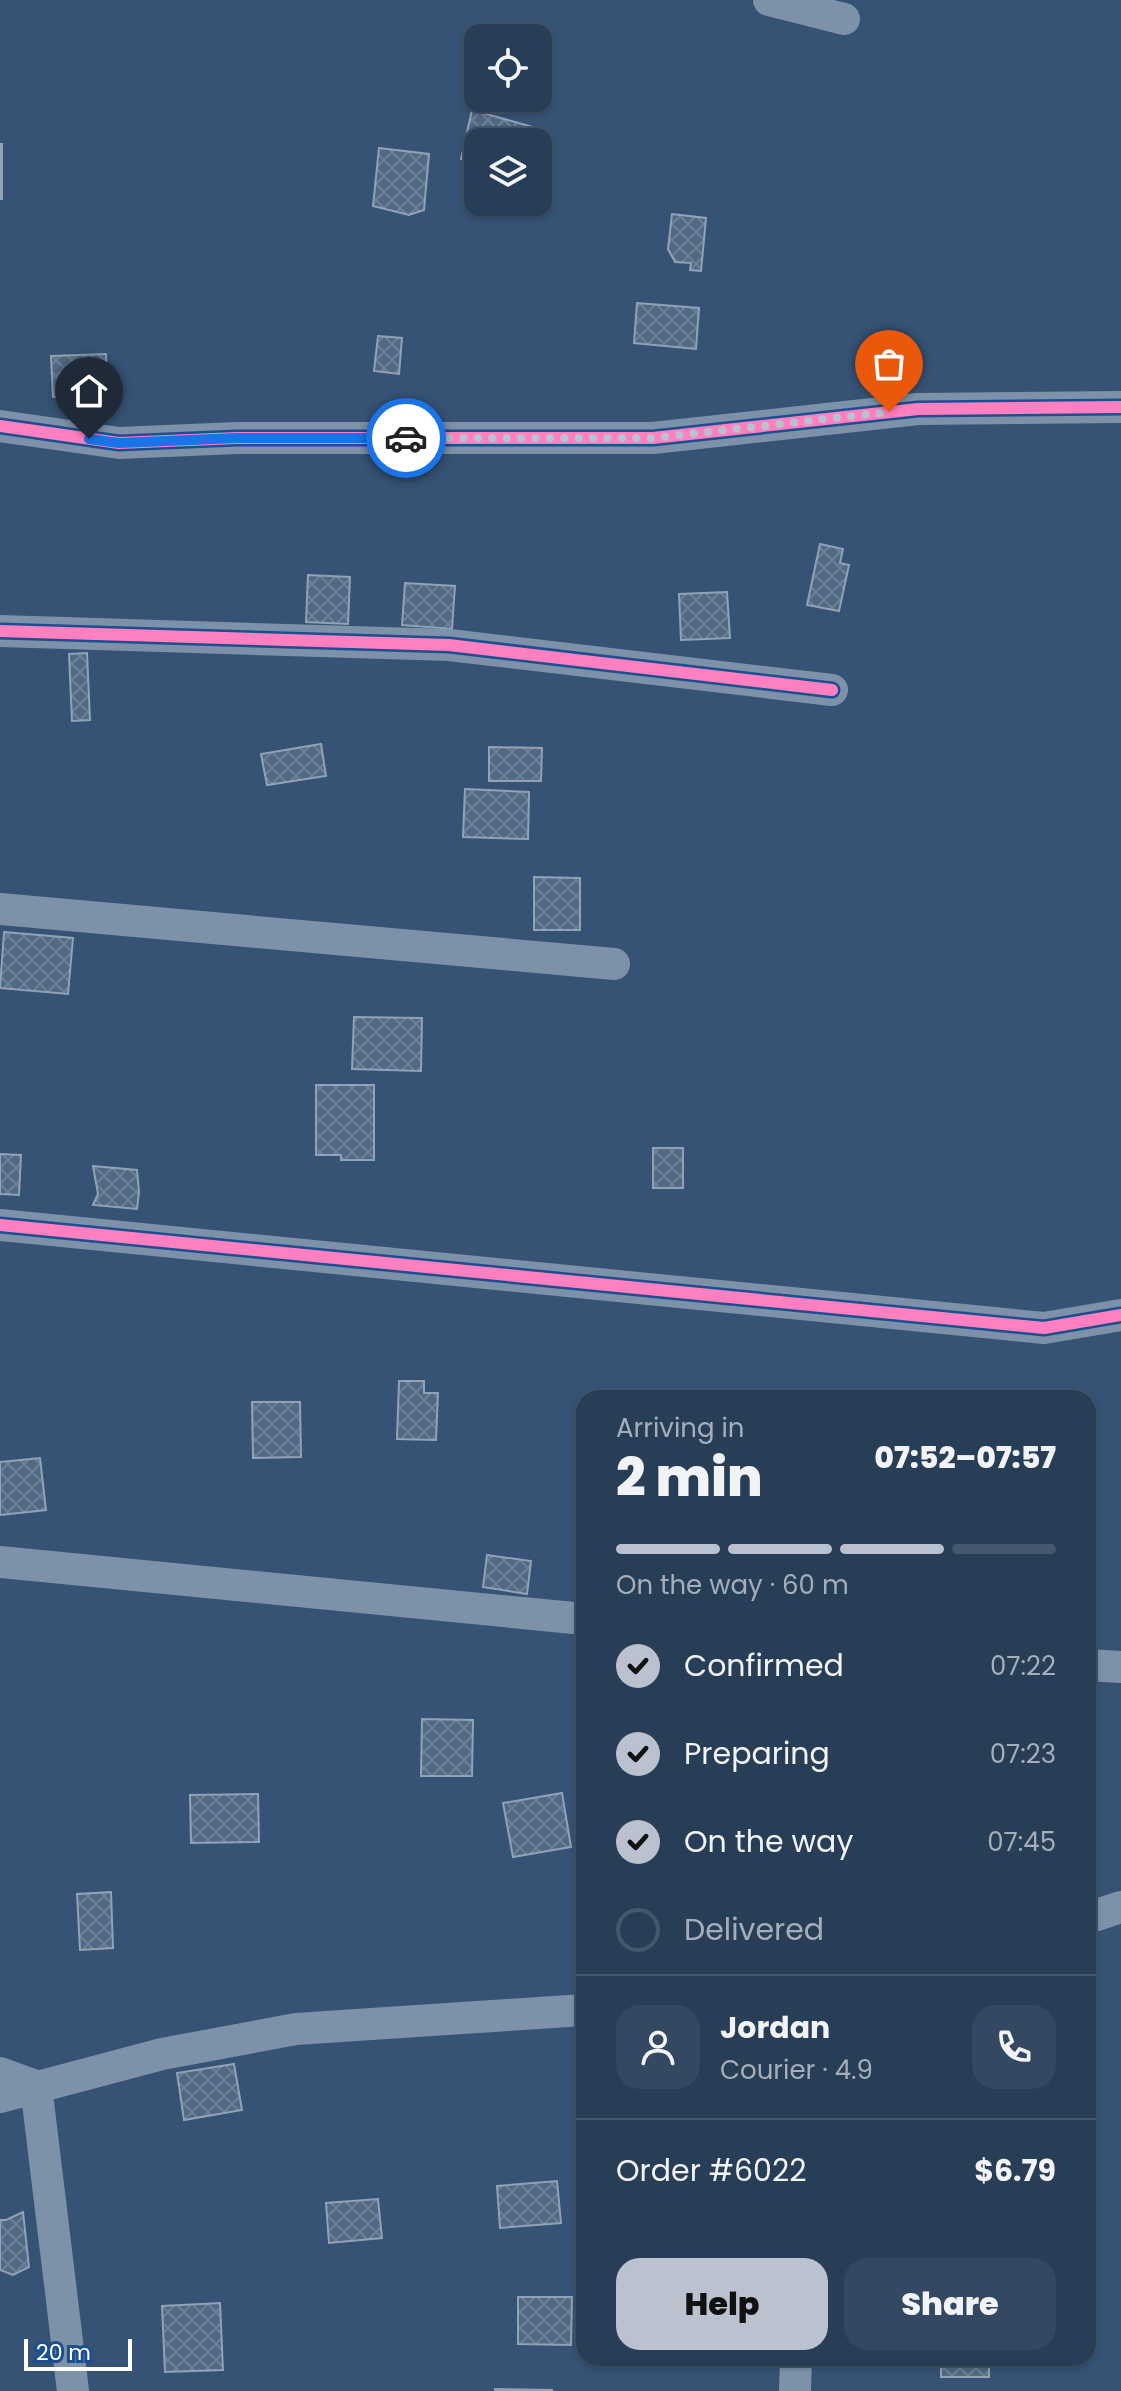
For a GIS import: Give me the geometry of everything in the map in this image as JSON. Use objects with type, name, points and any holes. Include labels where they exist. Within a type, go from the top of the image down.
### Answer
[{"type":"street","points":[[769,0],[844,19]]},
{"type":"street","points":[[0,426],[119,443],[237,438],[653,438],[918,409],[1121,407]]},
{"type":"street","points":[[0,631],[449,645],[832,690]]},
{"type":"street","points":[[0,909],[614,964]]},
{"type":"street","points":[[0,1225],[1044,1328],[1121,1315]]},
{"type":"street","points":[[0,1562],[576,1618]]},
{"type":"street","points":[[1096,1665],[1121,1667]]},
{"type":"street","points":[[1096,1915],[1121,1907]]},
{"type":"street","points":[[0,2097],[162,2054],[296,2029],[576,2011]]},
{"type":"street","points":[[0,2073],[36,2086]]},
{"type":"street","points":[[36,2086],[73,2391]]},
{"type":"street","points":[[795,2391],[796,2366]]},
{"type":"building","points":[[472,112],[533,127],[533,128],[468,128]]},
{"type":"building","points":[[2,144],[2,199],[0,199]]},
{"type":"building","points":[[379,148],[429,154],[424,210],[409,215],[373,206]]},
{"type":"building","points":[[672,214],[706,218],[701,271],[690,270],[691,263],[675,262],[668,249]]},
{"type":"building","points":[[637,303],[699,308],[696,349],[634,343]]},
{"type":"building","points":[[378,336],[402,338],[399,374],[374,371]]},
{"type":"building","points":[[106,354],[108,394],[53,397],[51,356]]},
{"type":"building","points":[[820,544],[843,549],[840,563],[849,565],[839,611],[807,605]]},
{"type":"building","points":[[308,575],[350,577],[348,624],[306,622]]},
{"type":"building","points":[[405,583],[455,586],[452,629],[402,625]]},
{"type":"building","points":[[727,592],[730,638],[681,640],[679,594]]},
{"type":"building","points":[[87,653],[90,720],[72,721],[69,654]]},
{"type":"building","points":[[321,744],[326,776],[267,785],[261,754]]},
{"type":"building","points":[[489,747],[542,748],[541,781],[489,781]]},
{"type":"building","points":[[465,789],[529,792],[528,839],[463,837]]},
{"type":"building","points":[[534,877],[580,878],[580,930],[534,930]]},
{"type":"building","points":[[4,932],[73,938],[68,994],[0,988]]},
{"type":"building","points":[[354,1017],[422,1018],[421,1071],[352,1069]]},
{"type":"building","points":[[316,1085],[374,1085],[374,1160],[341,1160],[341,1155],[316,1155]]},
{"type":"building","points":[[653,1148],[683,1148],[683,1188],[653,1188]]},
{"type":"building","points":[[0,1154],[21,1155],[19,1195],[0,1194]]},
{"type":"building","points":[[93,1166],[137,1170],[137,1209],[93,1205],[98,1194]]},
{"type":"building","points":[[399,1381],[424,1381],[424,1393],[438,1393],[436,1440],[397,1439]]},
{"type":"building","points":[[252,1402],[300,1402],[301,1457],[253,1458]]},
{"type":"building","points":[[40,1458],[46,1510],[0,1515],[0,1462]]},
{"type":"building","points":[[487,1555],[531,1561],[527,1594],[483,1587]]},
{"type":"building","points":[[422,1719],[473,1720],[472,1776],[421,1776]]},
{"type":"building","points":[[562,1793],[571,1847],[513,1857],[503,1803]]},
{"type":"building","points":[[258,1794],[259,1842],[191,1843],[190,1795]]},
{"type":"building","points":[[111,1892],[113,1948],[80,1950],[77,1894]]},
{"type":"building","points":[[234,2064],[242,2110],[184,2120],[177,2073]]},
{"type":"building","points":[[557,2181],[561,2223],[500,2228],[497,2186]]},
{"type":"building","points":[[378,2199],[382,2238],[329,2243],[326,2203]]},
{"type":"building","points":[[23,2212],[29,2267],[13,2275],[0,2270],[0,2220]]},
{"type":"building","points":[[518,2297],[572,2297],[571,2345],[518,2344]]},
{"type":"building","points":[[220,2303],[223,2370],[165,2372],[162,2306]]},
{"type":"building","points":[[941,2366],[989,2366],[989,2377],[941,2377]]},
{"type":"building","points":[[552,2390],[552,2391],[495,2391]]},
{"type":"cycle path","points":[[0,426],[119,443],[237,438],[653,438],[918,409],[1121,407]]},
{"type":"cycle path","points":[[0,631],[449,645],[832,690]]},
{"type":"cycle path","points":[[0,1225],[1044,1328],[1121,1315]]},
{"type":"way so far","points":[[406,438],[653,438],[889,412]]},
{"type":"route","points":[[89,439],[119,443],[237,438],[406,438]]}]
